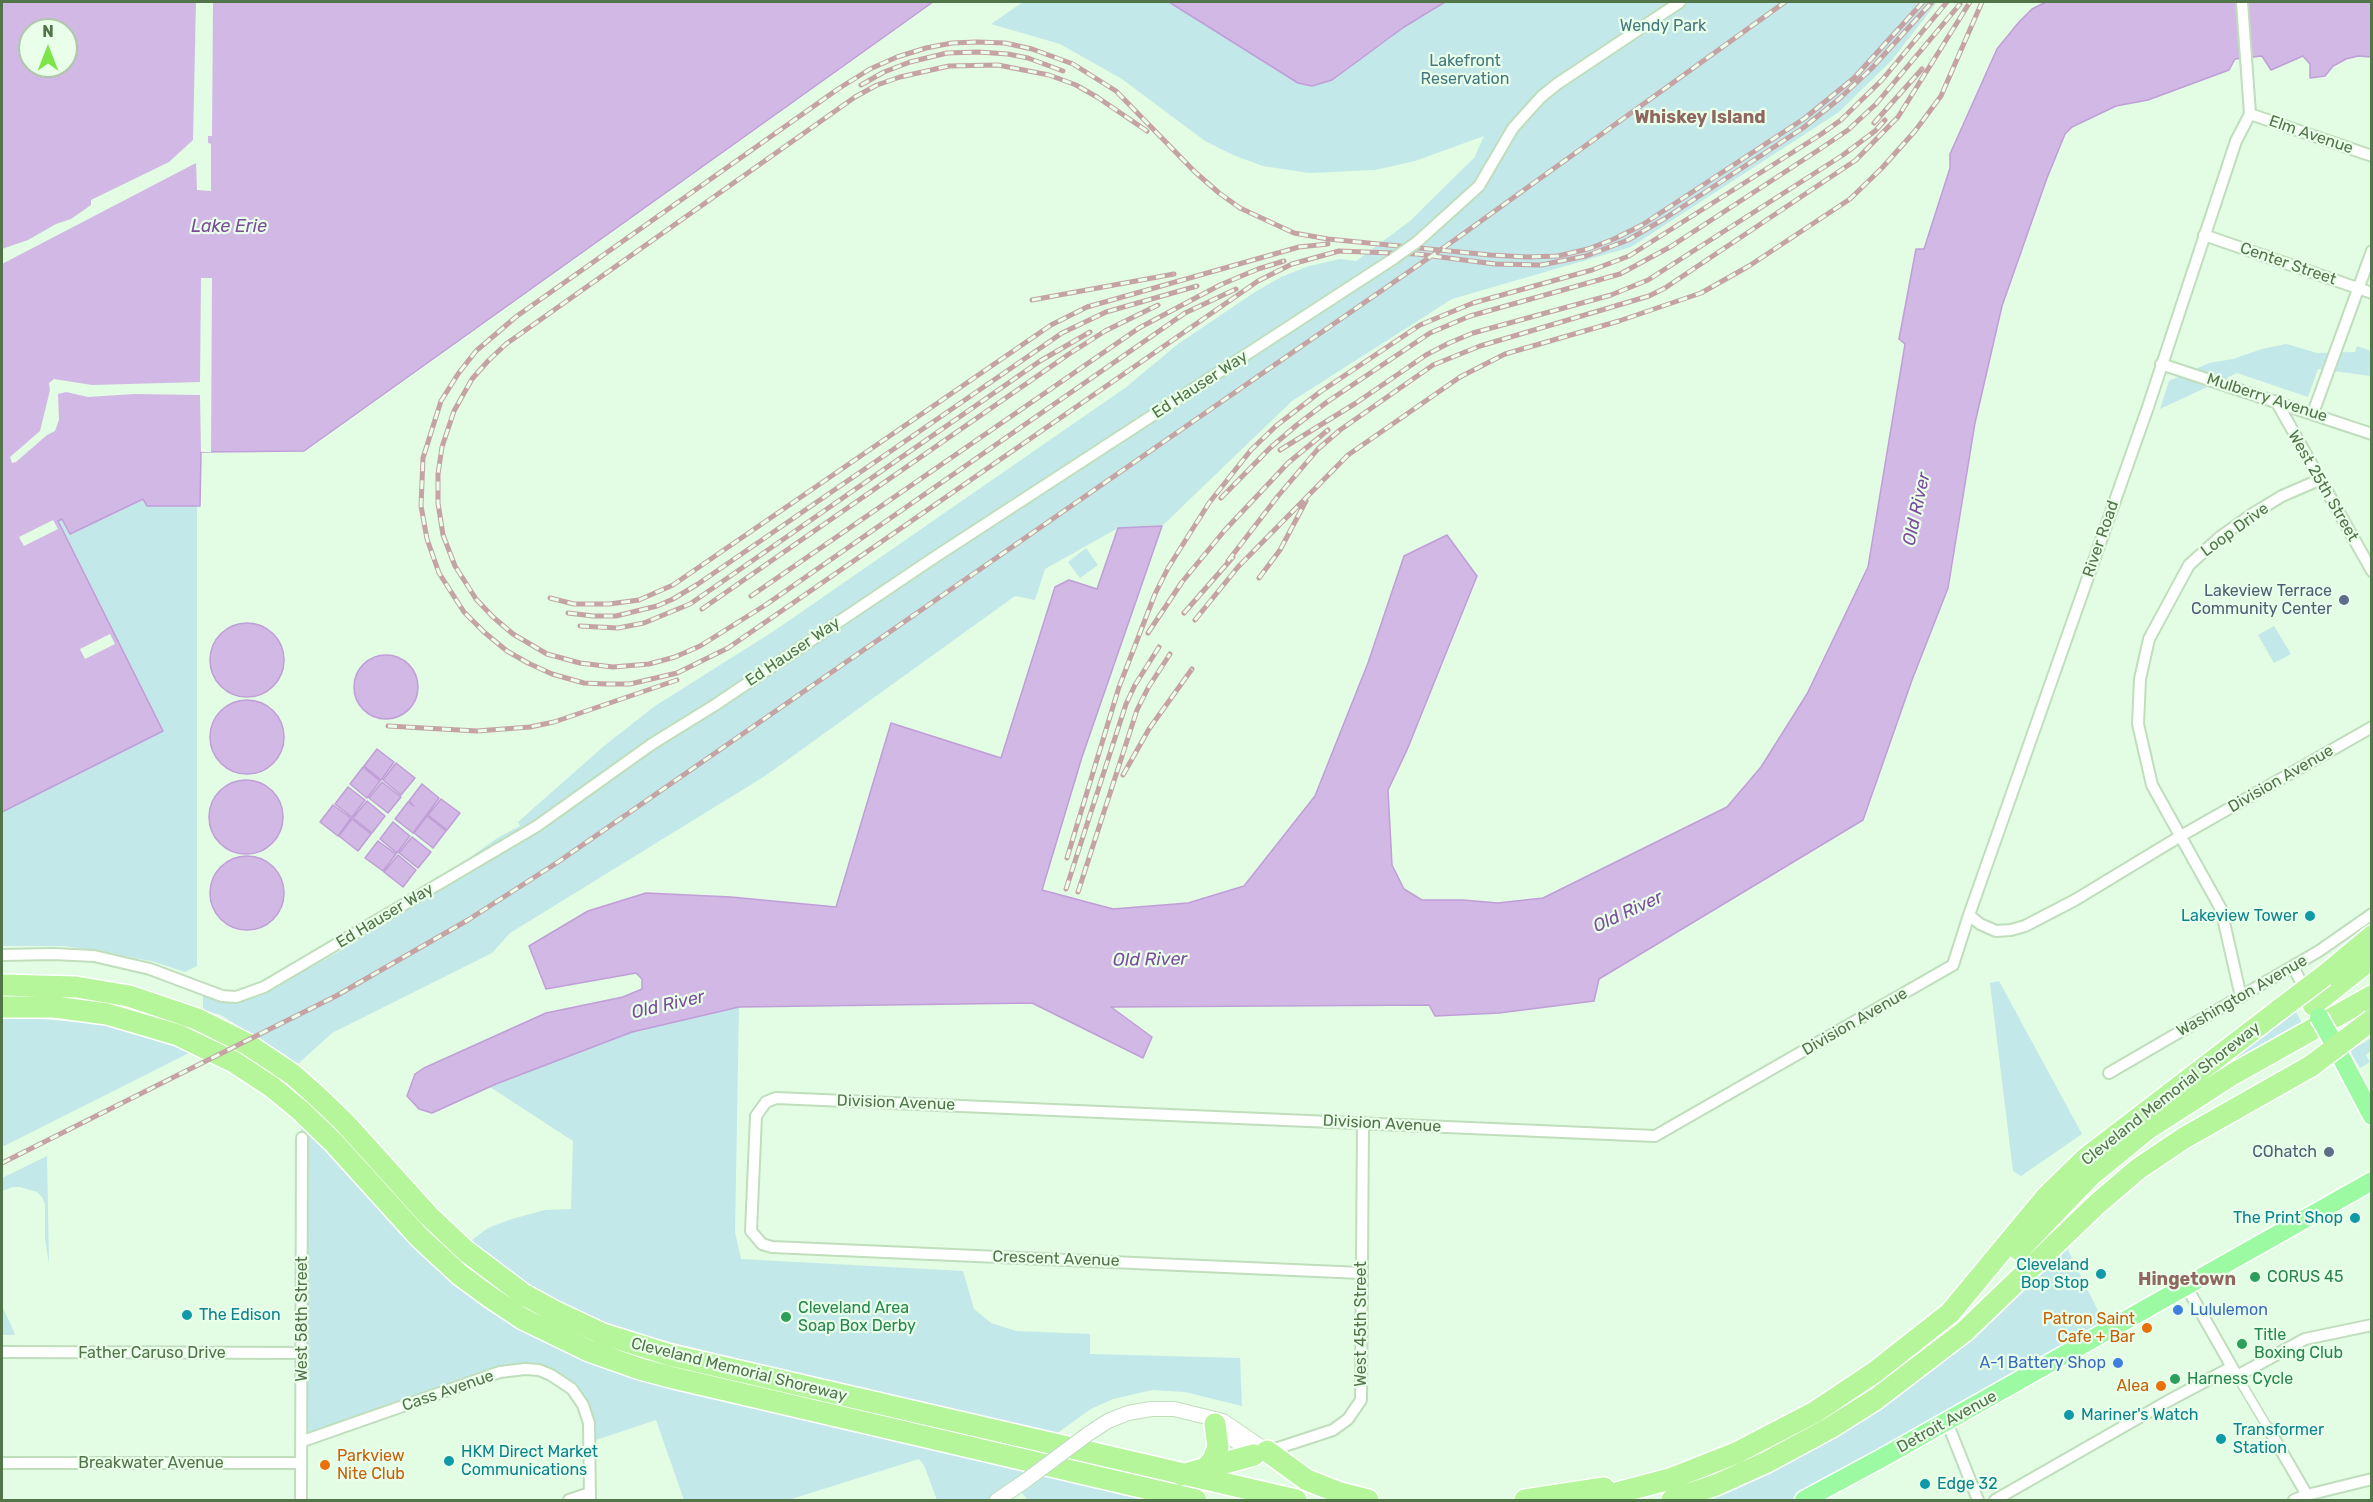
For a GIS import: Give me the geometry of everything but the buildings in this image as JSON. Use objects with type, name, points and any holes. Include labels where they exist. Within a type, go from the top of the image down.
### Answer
[{"type":"highway","name":"Cleveland Memorial Shoreway","points":[[1590,1500],[1670,1479],[1752,1445],[1815,1412],[1890,1362],[1950,1313],[2035,1210],[2074,1169],[2101,1145],[2324,976],[2372,936]]},
{"type":"highway","points":[[2317,1012],[2372,958]]},
{"type":"highway","points":[[2317,1012],[2372,970]]},
{"type":"highway","name":"Cleveland Memorial Shoreway","points":[[2,985],[67,986],[129,996],[197,1019],[247,1044],[292,1074],[318,1097],[428,1215],[466,1251],[523,1294],[603,1334],[670,1355],[1296,1500]]},
{"type":"highway","points":[[1950,1313],[2000,1271],[2076,1190],[2131,1141],[2213,1086],[2372,996]]},
{"type":"highway","name":"Cleveland Memorial Shoreway","points":[[2,1007],[54,1007],[107,1014],[169,1031],[234,1062],[302,1110],[419,1237],[460,1275],[490,1298],[523,1318],[589,1351],[674,1378],[1196,1500]]},
{"type":"highway","points":[[2004,1294],[2039,1241],[2088,1190],[2134,1149],[2177,1120],[2372,1011]]},
{"type":"highway","points":[[1672,1500],[1751,1470],[1830,1428],[1910,1375],[1965,1331],[2097,1204],[2138,1169],[2184,1138],[2311,1066],[2372,1020]]},
{"type":"highway","points":[[1206,1419],[1218,1447],[1215,1456],[1206,1468]]},
{"type":"highway","points":[[1181,1475],[1260,1453],[1306,1480],[1340,1494],[1368,1500]]},
{"type":"highway","points":[[1525,1500],[1670,1479]]},
{"type":"highway","points":[[1148,1490],[1177,1500]]},
{"type":"main road","points":[[2317,1012],[2372,1116]]},
{"type":"main road","name":"Detroit Avenue","points":[[1804,1500],[1947,1422],[2372,1181]]},
{"type":"street","name":"Ed Hauser Way","points":[[2,955],[94,956],[150,969],[222,996],[236,997],[264,987],[537,826],[652,744],[715,705],[935,556],[1393,259],[1417,242],[1479,186],[1513,128],[1541,97],[1680,2]]},
{"type":"street","points":[[2242,2],[2250,114]]},
{"type":"street","name":"Elm Avenue","points":[[2250,114],[2372,156]]},
{"type":"street","name":"River Road","points":[[1953,965],[1968,915],[2161,364],[2236,141],[2250,114]]},
{"type":"street","name":"Center Street","points":[[2204,235],[2372,293]]},
{"type":"street","points":[[2313,413],[2372,251]]},
{"type":"street","name":"Mulberry Avenue","points":[[2161,364],[2372,434]]},
{"type":"street","name":"West 25th Street","points":[[2276,401],[2372,571]]},
{"type":"street","name":"Loop Drive","points":[[2241,997],[2223,915],[2152,784],[2142,751],[2138,724],[2140,679],[2149,639],[2188,565],[2220,537],[2254,513],[2282,496],[2319,480]]},
{"type":"street","name":"Division Avenue","points":[[1968,915],[1980,924],[1996,931],[2025,926],[2076,900],[2179,837],[2372,727]]},
{"type":"street","name":"Washington Avenue","points":[[2109,1073],[2293,967],[2344,935],[2372,914]]},
{"type":"street","name":"Division Avenue","points":[[754,1236],[751,1231],[756,1116],[766,1102],[776,1098],[1655,1136],[1953,965]]},
{"type":"street","points":[[2293,967],[2317,1012]]},
{"type":"street","name":"West 45th Street","points":[[1260,1453],[1333,1430],[1348,1419],[1359,1404],[1362,1387],[1363,1123]]},
{"type":"street","name":"West 58th Street","points":[[301,1500],[303,1441],[302,1138]]},
{"type":"street","name":"Crescent Avenue","points":[[754,1236],[762,1244],[772,1247],[1361,1272]]},
{"type":"street","points":[[2186,1287],[2308,1499]]},
{"type":"street","points":[[1995,1500],[2157,1407],[2305,1339],[2372,1325]]},
{"type":"street","name":"Father Caruso Drive","points":[[2,1353],[302,1353]]},
{"type":"street","name":"Cass Avenue","points":[[303,1441],[500,1372],[539,1370],[572,1389],[583,1405],[589,1423],[590,1497]]},
{"type":"street","points":[[997,1500],[1108,1421],[1136,1411],[1166,1408],[1206,1419],[1260,1453]]},
{"type":"street","points":[[1206,1419],[1216,1418],[1228,1423],[1260,1453]]},
{"type":"street","points":[[1947,1422],[1978,1500]]},
{"type":"street","name":"Breakwater Avenue","points":[[2,1463],[301,1463]]},
{"type":"street","points":[[2294,1500],[2308,1499],[2372,1479]]},
{"type":"street","points":[[568,1500],[590,1497]]},
{"type":"green space","points":[[1023,2],[1343,2],[1376,48],[1392,37],[1367,2],[1405,2],[1418,19],[1434,10],[1429,2],[1937,2],[1892,60],[1839,112],[1631,247],[1452,299],[1292,401],[1162,526],[1118,528],[1045,569],[1035,600],[1015,596],[765,776],[510,933],[492,953],[332,1033],[298,1064],[221,1015],[203,1010],[203,995],[217,1001],[232,1002],[259,996],[342,950],[474,867],[469,858],[499,837],[520,826],[518,822],[604,746],[655,706],[774,631],[1125,388],[1178,344],[1281,277],[1309,266],[1340,259],[1356,261],[1410,221],[1474,158],[1484,136],[1415,161],[1375,170],[1309,173],[1263,166],[1205,141],[1122,79],[1060,44],[991,24]]},
{"type":"green space","points":[[2286,344],[2317,353],[2355,352],[2357,346],[2371,351],[2371,376],[2318,369],[2308,397],[2237,373],[2160,409],[2169,381],[2209,363],[2233,359]]},
{"type":"green space","points":[[2,378],[197,404],[197,966],[185,972],[155,962],[94,950],[63,946],[2,946]]},
{"type":"green space","points":[[1086,548],[1098,565],[1080,578],[1068,562]]},
{"type":"green space","points":[[2274,626],[2291,654],[2274,663],[2258,635]]},
{"type":"green space","points":[[1999,981],[2082,1134],[2021,1176],[2013,1171],[1990,983]]},
{"type":"green space","name":"Cleveland Area Soap Box Derby","points":[[739,1007],[735,1232],[741,1259],[963,1271],[974,1309],[991,1323],[1016,1331],[1090,1334],[1090,1354],[1240,1358],[1242,1406],[1185,1392],[1152,1390],[1113,1399],[1091,1409],[1053,1436],[625,1331],[548,1297],[503,1268],[469,1242],[488,1228],[512,1219],[545,1210],[571,1209],[573,1141],[490,1087],[631,1032]]},
{"type":"green space","points":[[2295,1010],[2303,1025],[2187,1094]]},
{"type":"green space","points":[[23,1018],[110,1024],[177,1043],[191,1052],[2,1147],[2,1019]]},
{"type":"green space","points":[[2371,1038],[2371,1051],[2366,1055],[2370,1062],[2360,1068],[2350,1051]]},
{"type":"green space","points":[[301,1111],[407,1224],[555,1336],[1177,1500],[1028,1500],[1016,1487],[997,1500],[937,1500],[924,1465],[919,1459],[788,1500],[684,1500],[656,1420],[590,1442],[589,1423],[572,1389],[525,1369],[303,1441]]},
{"type":"green space","points":[[47,1156],[49,1264],[45,1239],[45,1204],[42,1197],[37,1192],[20,1187],[2,1191],[2,1178]]},
{"type":"green space","points":[[2062,1238],[2108,1331],[1804,1500],[1672,1500],[1830,1428]]},
{"type":"green space","points":[[2,1306],[11,1325],[15,1335],[2,1335]]},
{"type":"water","name":"Lake Erie","points":[[2,2],[933,2],[304,451],[201,452],[200,506],[147,506],[143,499],[70,534],[62,519],[58,521],[163,731],[2,812]]},
{"type":"water","points":[[1169,2],[1445,2],[1404,27],[1332,80],[1312,86],[1298,83]]},
{"type":"water","name":"Old River","points":[[2046,2],[2371,2],[2371,57],[2358,56],[2346,59],[2333,66],[2325,76],[2310,78],[2310,64],[2303,56],[2271,70],[2262,56],[2235,59],[2229,70],[2148,100],[2116,106],[2072,127],[2065,134],[2002,306],[1975,423],[1948,588],[1912,680],[1863,820],[1599,979],[1594,1001],[1499,1013],[1435,1016],[1429,1005],[1111,1007],[1152,1037],[1143,1058],[1032,1003],[739,1007],[632,1032],[496,1084],[432,1113],[419,1109],[407,1096],[415,1074],[424,1068],[546,1013],[623,997],[642,989],[642,979],[636,973],[546,989],[529,946],[588,911],[646,893],[731,897],[836,907],[891,723],[1001,758],[1055,587],[1069,580],[1097,589],[1118,528],[1162,526],[1082,757],[1042,890],[1113,909],[1188,903],[1244,886],[1315,796],[1368,663],[1404,556],[1447,535],[1477,576],[1407,750],[1388,790],[1392,865],[1404,889],[1422,900],[1498,903],[1543,898],[1727,807],[1761,767],[1807,694],[1868,567],[1905,344],[1899,339],[1916,249],[1924,249],[1950,168],[1950,154],[1997,49],[2032,9]]},
{"type":"water","points":[[240,623],[254,623],[268,629],[278,639],[284,653],[282,674],[268,691],[254,697],[240,697],[226,691],[216,681],[210,667],[210,653],[216,639],[226,629]]},
{"type":"water","points":[[386,655],[404,660],[409,664],[413,669],[418,687],[413,705],[409,710],[404,714],[386,719],[368,714],[363,710],[359,705],[354,687],[359,669],[363,664],[368,660]]},
{"type":"water","points":[[240,700],[254,700],[268,706],[278,716],[284,730],[282,751],[268,768],[254,774],[240,774],[226,768],[216,758],[210,744],[210,730],[216,716],[226,706]]},
{"type":"water","points":[[377,749],[394,762],[381,780],[364,766]]},
{"type":"water","points":[[396,763],[415,778],[401,795],[383,780]]},
{"type":"water","points":[[363,767],[380,781],[367,798],[350,784]]},
{"type":"water","points":[[239,780],[253,780],[267,786],[277,796],[283,810],[281,831],[267,848],[253,854],[239,854],[225,848],[215,838],[209,824],[209,810],[215,796],[225,786]]},
{"type":"water","points":[[382,782],[401,797],[388,813],[369,798]]},
{"type":"water","points":[[422,784],[439,798],[413,833],[395,819],[408,802],[414,806],[409,801]]},
{"type":"water","points":[[348,787],[365,800],[352,817],[335,804]]},
{"type":"water","points":[[441,799],[460,813],[447,830],[428,815]]},
{"type":"water","points":[[367,801],[385,816],[372,833],[353,818]]},
{"type":"water","points":[[333,805],[351,818],[338,836],[320,822]]},
{"type":"water","points":[[427,816],[446,831],[433,848],[414,833]]},
{"type":"water","points":[[352,819],[371,834],[358,851],[339,836]]},
{"type":"water","points":[[393,822],[410,836],[397,853],[380,839]]},
{"type":"water","points":[[412,837],[431,852],[418,868],[399,853]]},
{"type":"water","points":[[378,841],[396,854],[383,871],[365,858]]},
{"type":"water","points":[[398,855],[416,870],[403,887],[384,872]]},
{"type":"water","points":[[240,856],[254,856],[268,862],[278,872],[284,886],[282,907],[268,924],[254,930],[240,930],[226,924],[216,914],[210,900],[210,886],[216,872],[226,862]]},
{"type":"pier","points":[[196,2],[213,2],[212,136],[208,136],[208,143],[211,144],[211,191],[197,190],[196,163],[2,264],[2,249],[28,240],[56,224],[71,219],[91,205],[91,200],[169,162],[193,140]]},
{"type":"pier","points":[[201,278],[212,278],[211,452],[201,452],[200,395],[134,394],[88,397],[66,392],[58,394],[59,420],[55,431],[12,463],[10,457],[40,431],[50,390],[49,383],[54,379],[92,385],[200,382]]},
{"type":"pier","points":[[53,520],[58,529],[24,546],[19,537]]},
{"type":"pier","points":[[110,634],[115,644],[85,659],[80,649]]},
{"type":"railway","points":[[2,1163],[336,996],[468,920],[558,862],[1456,239],[1785,2]]},
{"type":"railway","points":[[1923,2],[1854,78],[1805,118],[1642,225],[1588,249],[1558,256],[1490,255],[1328,239],[1294,233],[1240,208],[1219,193],[1195,172],[1116,91],[1073,64],[1032,49],[1005,43],[952,43],[897,57],[870,69],[838,89],[517,316],[476,351],[441,401],[423,458],[421,506],[427,539],[439,573],[464,612],[484,632],[507,651],[552,674],[584,683],[630,684],[677,673],[728,648],[1258,281],[1292,264],[1339,251],[1417,254],[1495,264],[1541,265],[1586,256],[1628,240],[1803,128],[1871,69],[1932,2]]},
{"type":"railway","points":[[1067,858],[1119,687],[1155,594],[1168,568],[1209,503],[1251,450],[1276,426],[1320,392],[1420,325],[1473,303],[1592,270],[1629,256],[1820,135],[1841,120],[1882,80],[1947,2]]},
{"type":"railway","points":[[1228,561],[1318,449],[1340,430],[1433,365],[1480,346],[1649,296],[1665,288],[1856,160],[1898,117],[1970,2]]},
{"type":"railway","points":[[1195,620],[1238,567],[1348,455],[1460,377],[1505,354],[1619,321],[1701,293],[1749,266],[1850,199],[1915,131],[1941,96],[1982,2]]},
{"type":"railway","points":[[1221,498],[1270,448],[1298,424],[1430,333],[1470,316],[1620,274],[1670,247],[1817,151],[1848,130],[1876,104],[1960,4]]},
{"type":"railway","points":[[861,85],[884,72],[910,62],[947,53],[1008,54],[1028,58],[1063,71]]},
{"type":"railway","points":[[1147,131],[1076,85],[1049,75],[998,65],[949,66],[900,77],[877,85],[855,97],[506,344],[472,379],[454,411],[442,447],[438,474],[438,503],[443,535],[455,566],[476,599],[493,617],[513,634],[547,654],[580,663],[613,667],[649,664],[675,657],[700,646],[767,604],[1185,313],[1236,289]]},
{"type":"railway","points":[[1874,123],[1922,69]]},
{"type":"railway","points":[[1280,450],[1356,403],[1426,355],[1449,343],[1473,333],[1611,295],[1648,280],[1843,155],[1875,131],[1885,120]]},
{"type":"railway","points":[[550,598],[574,604],[609,604],[639,600],[673,585],[1051,325],[1087,307],[1299,247],[1328,244]]},
{"type":"railway","points":[[751,596],[1139,328],[1220,285],[1284,261]]},
{"type":"railway","points":[[1032,300],[1174,274]]},
{"type":"railway","points":[[568,613],[616,616],[657,606],[673,599],[1062,333],[1106,312],[1197,286]]},
{"type":"railway","points":[[702,609],[1069,354],[1105,331],[1158,305]]},
{"type":"railway","points":[[580,626],[618,628],[644,623],[690,604],[1040,361],[1090,332]]},
{"type":"railway","points":[[1148,633],[1182,582],[1225,530],[1288,463],[1328,430]]},
{"type":"railway","points":[[1259,578],[1280,550],[1306,501]]},
{"type":"railway","points":[[1184,613],[1233,557]]},
{"type":"railway","points":[[1066,889],[1126,704],[1159,647]]},
{"type":"railway","points":[[1078,892],[1137,710],[1170,654]]},
{"type":"railway","points":[[1123,775],[1149,729],[1192,669]]},
{"type":"railway","points":[[388,726],[477,731],[530,727],[554,722],[677,680]]},
{"type":"place","name":"Lakeview Terrace Community Center","points":[[2344,600]]},
{"type":"place","name":"Lakeview Tower","points":[[2310,916]]},
{"type":"place","name":"COhatch","points":[[2329,1152]]},
{"type":"place","name":"The Print Shop","points":[[2355,1218]]},
{"type":"place","name":"Cleveland Bop Stop","points":[[2101,1274]]},
{"type":"place","name":"CORUS 45","points":[[2255,1277]]},
{"type":"place","name":"Lululemon","points":[[2178,1310]]},
{"type":"place","name":"The Edison","points":[[187,1315]]},
{"type":"place","name":"Cleveland Area Soap Box Derby","points":[[786,1317]]},
{"type":"place","name":"Patron Saint Cafe + Bar","points":[[2147,1328]]},
{"type":"place","name":"Title Boxing Club","points":[[2242,1344]]},
{"type":"place","name":"A-1 Battery Shop","points":[[2118,1363]]},
{"type":"place","name":"Harness Cycle","points":[[2175,1379]]},
{"type":"place","name":"Alea","points":[[2161,1386]]},
{"type":"place","name":"Mariner's Watch","points":[[2069,1415]]},
{"type":"place","name":"Transformer Station","points":[[2221,1439]]},
{"type":"place","name":"HKM Direct Market Communications","points":[[449,1461]]},
{"type":"place","name":"Parkview Nite Club","points":[[325,1465]]},
{"type":"place","name":"Edge 32","points":[[1925,1484]]},
{"type":"district","name":"Whiskey Island","points":[[1700,118]]},
{"type":"district","name":"Hingetown","points":[[2187,1280]]},
{"type":"park label","name":"Wendy Park","points":[[1663,26]]},
{"type":"park label","name":"Lakefront Reservation","points":[[1465,70]]}]
